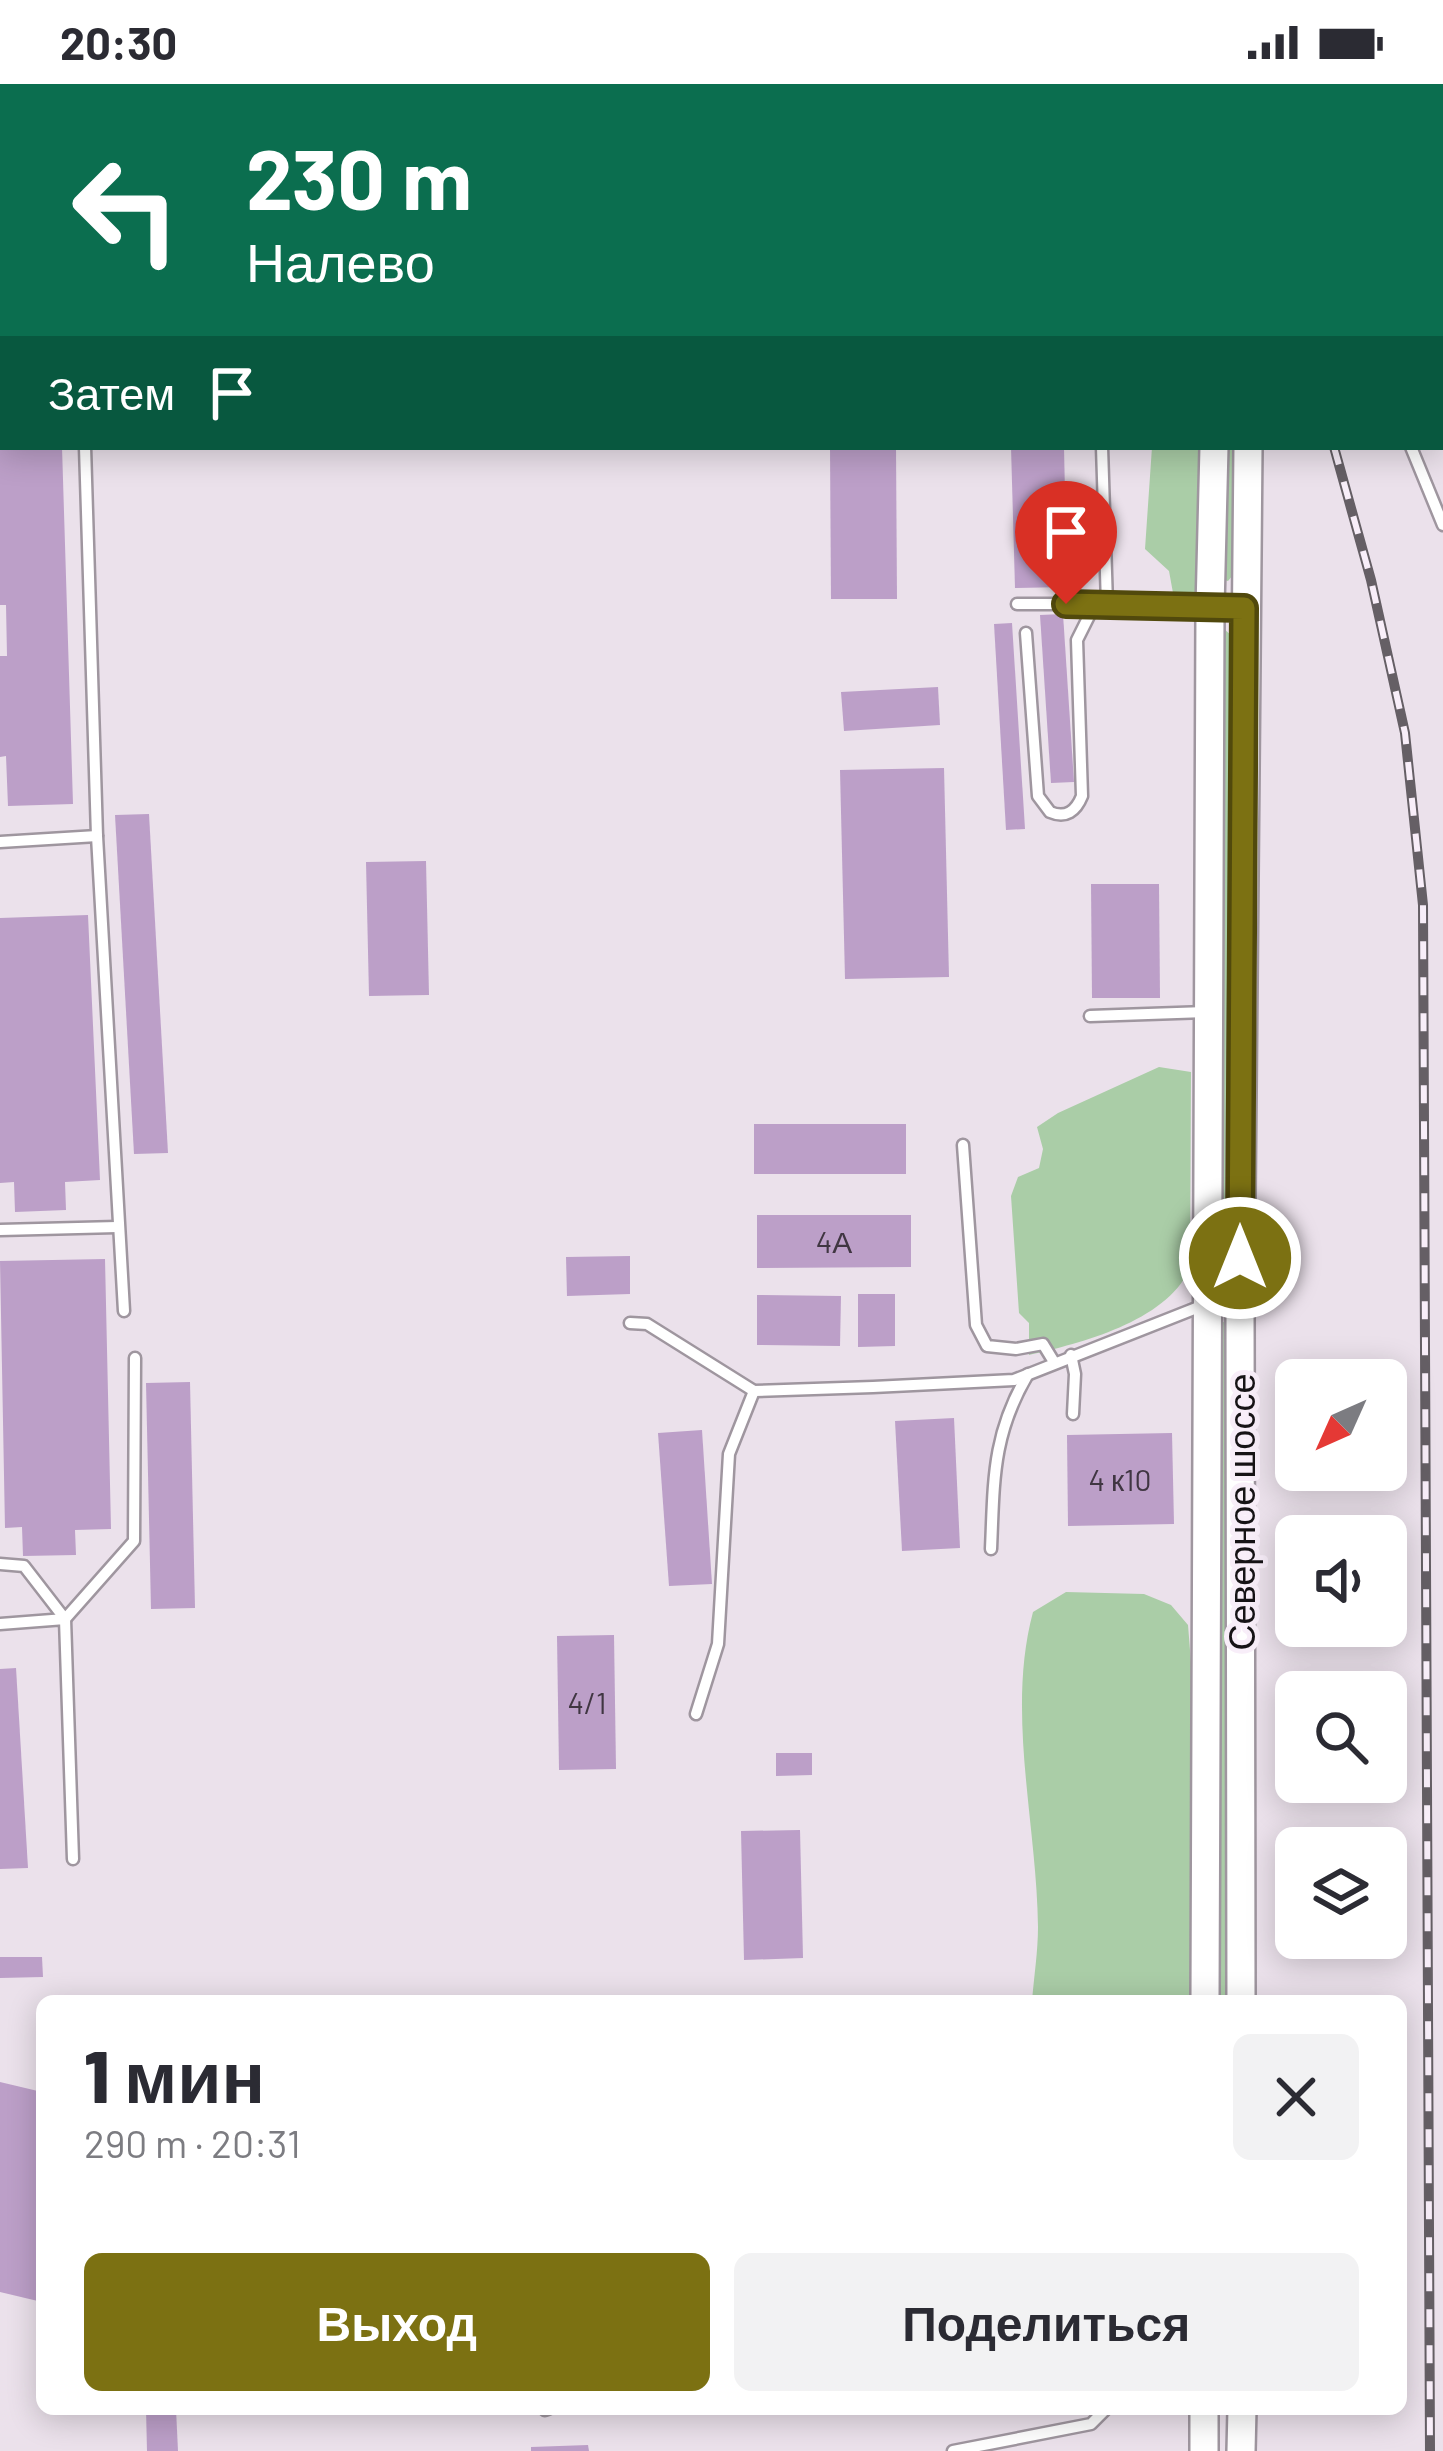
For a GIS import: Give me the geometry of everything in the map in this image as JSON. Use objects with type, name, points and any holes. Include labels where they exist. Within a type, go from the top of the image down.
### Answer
[{"type":"main road","name":"Северное шоссе","points":[[1205,1995],[1214,450]]},
{"type":"main road","name":"Северное шоссе","points":[[1241,1995],[1240,1304],[1248,450]]},
{"type":"main road","points":[[1210,608],[1244,608]]},
{"type":"main road","points":[[1207,1304],[1240,1304]]},
{"type":"main road","points":[[1204,2415],[1204,2451]]},
{"type":"main road","points":[[1241,2415],[1241,2451]]},
{"type":"lane","points":[[85,450],[97,836],[124,1311]]},
{"type":"lane","points":[[1026,633],[1038,796],[1050,812],[1066,814],[1074,811],[1082,796],[1077,640],[1101,604],[1102,450]]},
{"type":"lane","points":[[1412,450],[1443,525]]},
{"type":"lane","points":[[1017,604],[1210,608]]},
{"type":"lane","points":[[0,842],[97,836]]},
{"type":"lane","points":[[1090,1016],[1208,1012]]},
{"type":"lane","points":[[962,1145],[976,1325],[987,1346],[1016,1349],[1042,1344],[1054,1362]]},
{"type":"lane","points":[[0,1230],[117,1227]]},
{"type":"lane","points":[[630,1323],[647,1324],[754,1390],[1014,1380],[1207,1304]]},
{"type":"lane","points":[[1071,1355],[1073,1414]]},
{"type":"lane","points":[[0,1624],[65,1619],[134,1540],[135,1358]]},
{"type":"lane","points":[[991,1549],[995,1453],[1012,1401],[1028,1373]]},
{"type":"lane","points":[[696,1714],[718,1644],[729,1454],[754,1390]]},
{"type":"lane","points":[[0,1564],[24,1566],[65,1619],[73,1859]]},
{"type":"lane","points":[[953,2451],[1091,2424],[1100,2415]]},
{"type":"green space","points":[[1152,450],[1203,450],[1200,586],[1191,600],[1181,601],[1173,593],[1169,571],[1145,549]]},
{"type":"green space","points":[[1225,450],[1236,450],[1233,575],[1224,580]]},
{"type":"green space","points":[[1224,629],[1232,636],[1227,1282],[1221,1287]]},
{"type":"green space","points":[[1159,1067],[1191,1072],[1190,1268],[1179,1286],[1143,1316],[1097,1336],[1029,1355],[1029,1323],[1019,1313],[1011,1196],[1018,1177],[1039,1168],[1043,1149],[1037,1127]]},
{"type":"green space","points":[[1218,1319],[1227,1324],[1228,1995],[1217,1995]]},
{"type":"green space","points":[[1066,1592],[1144,1594],[1171,1605],[1188,1625],[1194,1700],[1191,1995],[1032,1995],[1038,1927],[1022,1689],[1033,1612]]},
{"type":"building","points":[[0,450],[62,450],[73,804],[8,806],[6,756],[0,757],[0,656],[7,656],[6,605],[0,605]]},
{"type":"building","points":[[830,450],[896,450],[897,599],[831,599]]},
{"type":"building","points":[[1011,450],[1064,450],[1067,587],[1015,588]]},
{"type":"building","points":[[1063,614],[1074,782],[1051,783],[1040,615]]},
{"type":"building","points":[[1012,623],[1025,829],[1006,830],[994,624]]},
{"type":"building","points":[[938,687],[940,725],[844,731],[841,692]]},
{"type":"building","points":[[944,768],[949,977],[845,979],[840,770]]},
{"type":"building","points":[[149,814],[168,1153],[134,1154],[115,815]]},
{"type":"building","points":[[426,861],[429,995],[369,996],[366,862]]},
{"type":"building","points":[[1091,884],[1159,884],[1160,998],[1092,998]]},
{"type":"building","points":[[88,915],[100,1180],[65,1182],[66,1210],[15,1212],[14,1182],[0,1183],[0,918]]},
{"type":"building","points":[[754,1124],[906,1124],[906,1174],[754,1174]]},
{"type":"building","points":[[757,1215],[911,1215],[911,1267],[757,1268]]},
{"type":"building","points":[[630,1256],[630,1294],[567,1296],[566,1257]]},
{"type":"building","points":[[105,1259],[111,1529],[75,1530],[76,1555],[23,1556],[22,1527],[5,1528],[0,1261]]},
{"type":"building","points":[[858,1294],[895,1294],[895,1346],[858,1347]]},
{"type":"building","points":[[757,1295],[841,1296],[840,1346],[757,1345]]},
{"type":"building","points":[[190,1382],[195,1608],[151,1609],[146,1383]]},
{"type":"building","points":[[954,1418],[960,1548],[902,1551],[895,1421]]},
{"type":"building","points":[[702,1430],[712,1584],[669,1586],[658,1433]]},
{"type":"building","points":[[1172,1433],[1174,1524],[1068,1526],[1067,1435]]},
{"type":"building","points":[[614,1635],[616,1769],[559,1770],[557,1636]]},
{"type":"building","points":[[16,1668],[28,1868],[0,1869],[0,1669]]},
{"type":"building","points":[[776,1753],[812,1753],[812,1775],[776,1776]]},
{"type":"building","points":[[800,1830],[803,1958],[744,1960],[741,1831]]},
{"type":"building","points":[[0,1957],[42,1957],[43,1977],[0,1978]]},
{"type":"building","points":[[0,2082],[36,2091],[36,2301],[0,2292]]},
{"type":"building","points":[[146,2415],[176,2415],[178,2451],[147,2451]]},
{"type":"building","points":[[588,2445],[589,2451],[531,2451],[531,2447]]},
{"type":"railway","points":[[1335,450],[1371,580],[1405,733],[1423,905],[1430,2451]]},
{"type":"route","points":[[1066,604],[1244,608],[1240,1258]]}]
